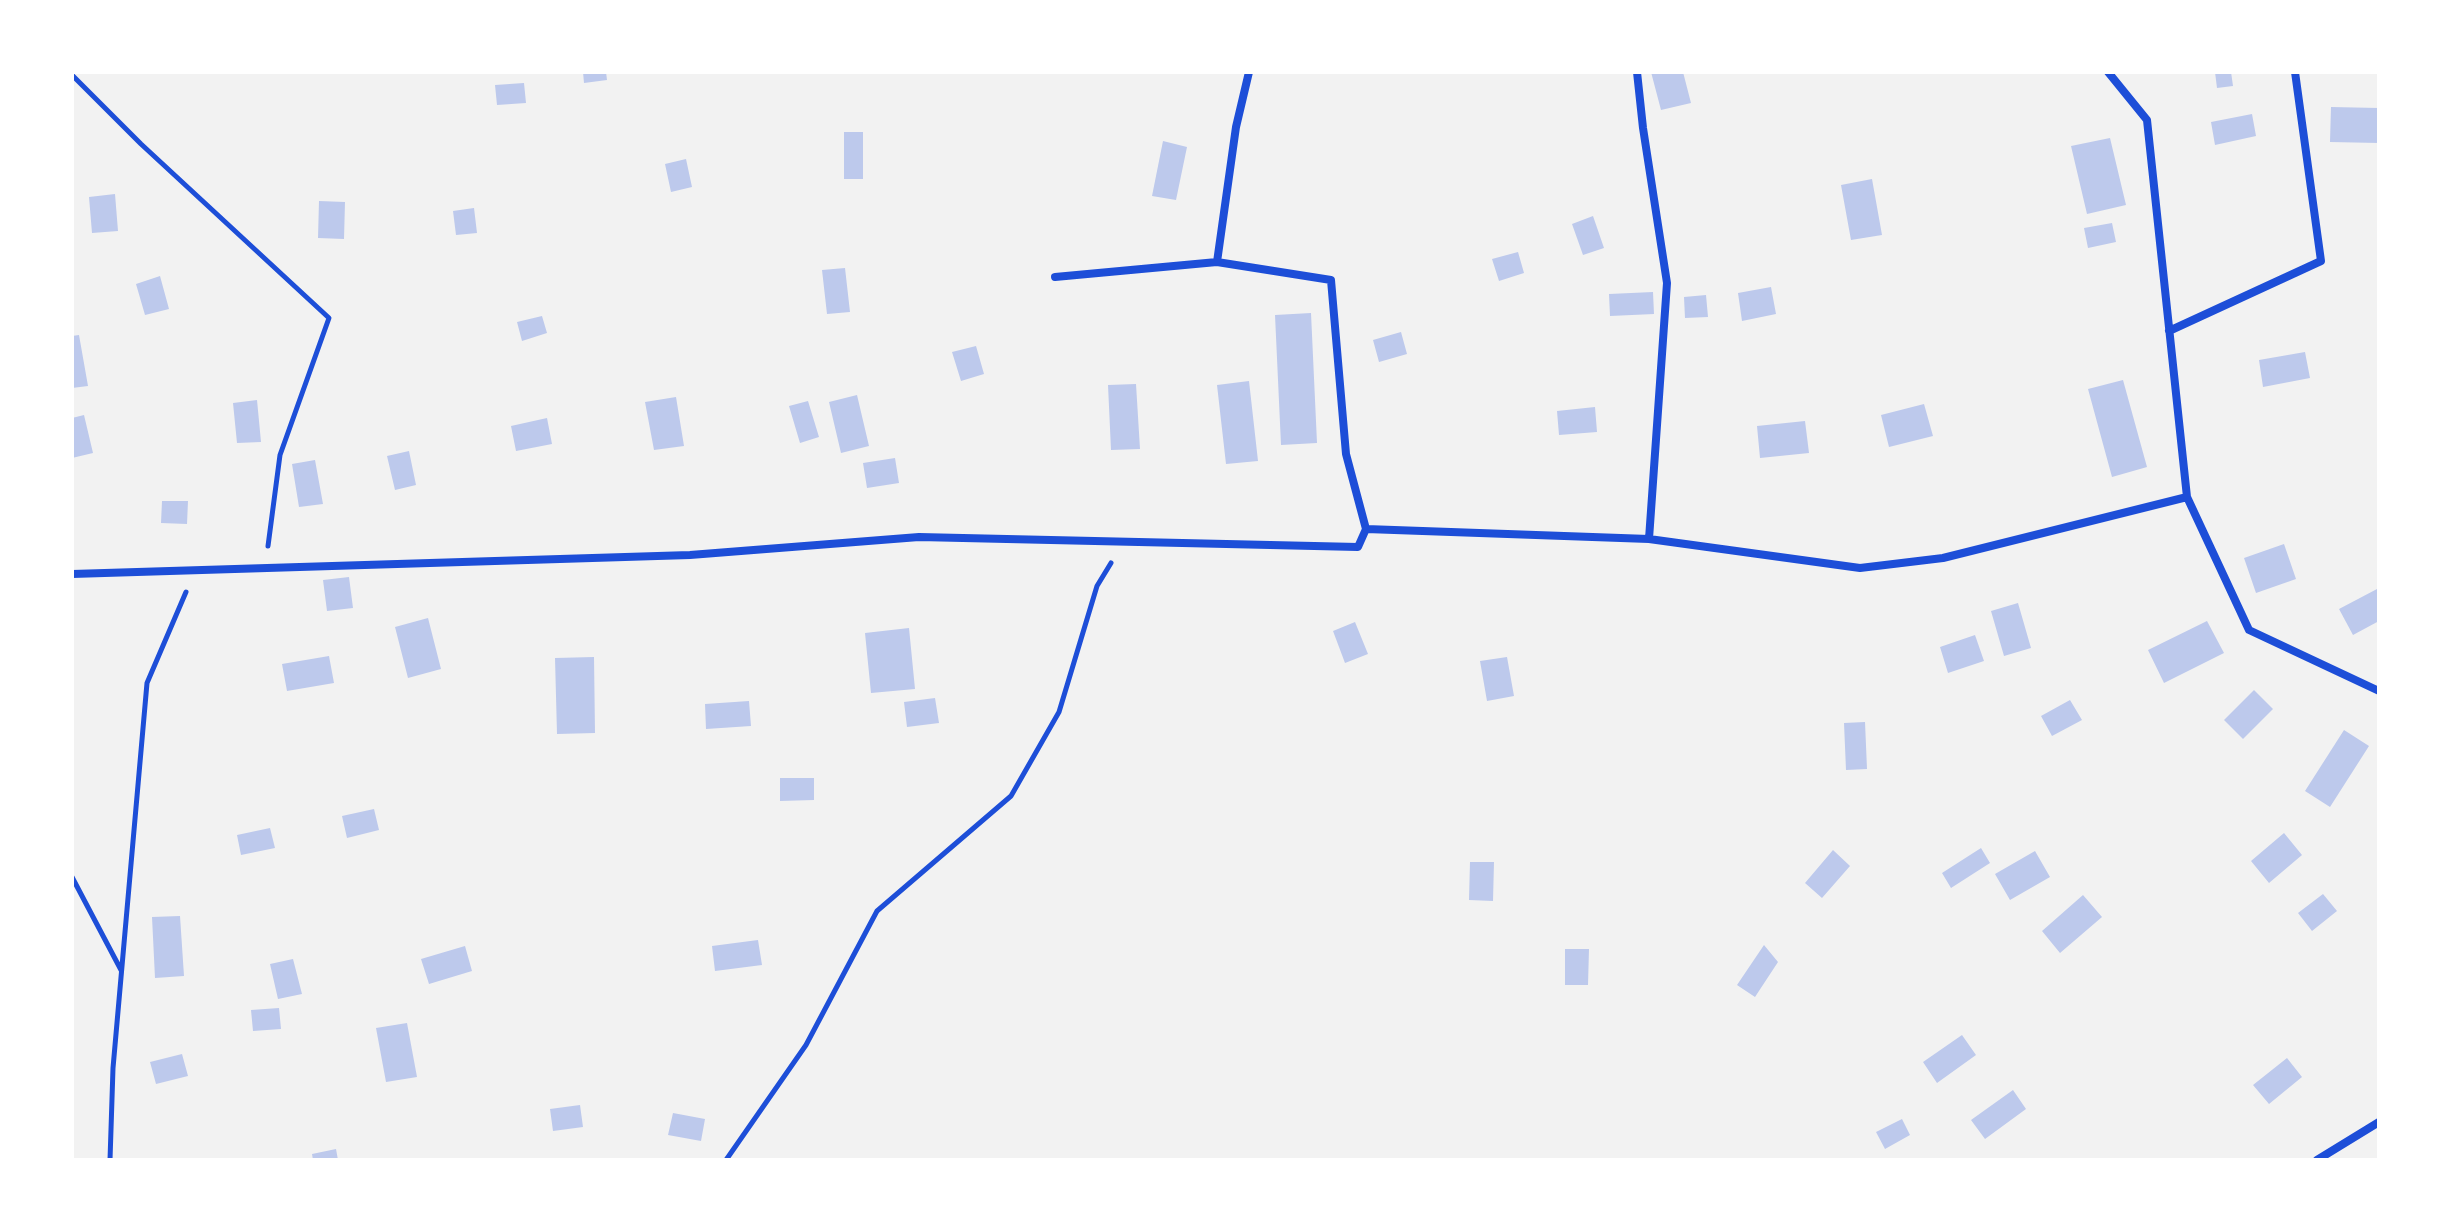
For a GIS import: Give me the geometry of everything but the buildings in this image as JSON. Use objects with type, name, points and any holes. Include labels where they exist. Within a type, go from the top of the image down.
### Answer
[{"type":"street","points":[[1217,262],[1236,127],[1249,72]]},
{"type":"street","points":[[1637,72],[1667,283],[1649,539]]},
{"type":"street","points":[[2108,72],[2147,120],[2187,497],[2249,630],[2379,691]]},
{"type":"street","points":[[2169,331],[2321,261],[2295,72]]},
{"type":"street","points":[[72,574],[690,555],[919,537],[1358,547],[1366,529],[1346,454],[1331,280],[1217,262],[1055,277]]},
{"type":"street","points":[[1366,529],[1649,539],[1860,568],[1943,558],[2187,497]]},
{"type":"street","points":[[2317,1160],[2379,1122]]},
{"type":"path","points":[[72,75],[218,217],[329,318],[280,455],[266,566]]},
{"type":"path","points":[[726,1160],[806,1045],[877,911],[1011,796],[1059,712],[1097,586],[1124,541]]},
{"type":"path","points":[[110,1160],[113,1068],[147,683],[195,568]]},
{"type":"path","points":[[72,877],[122,971]]}]
